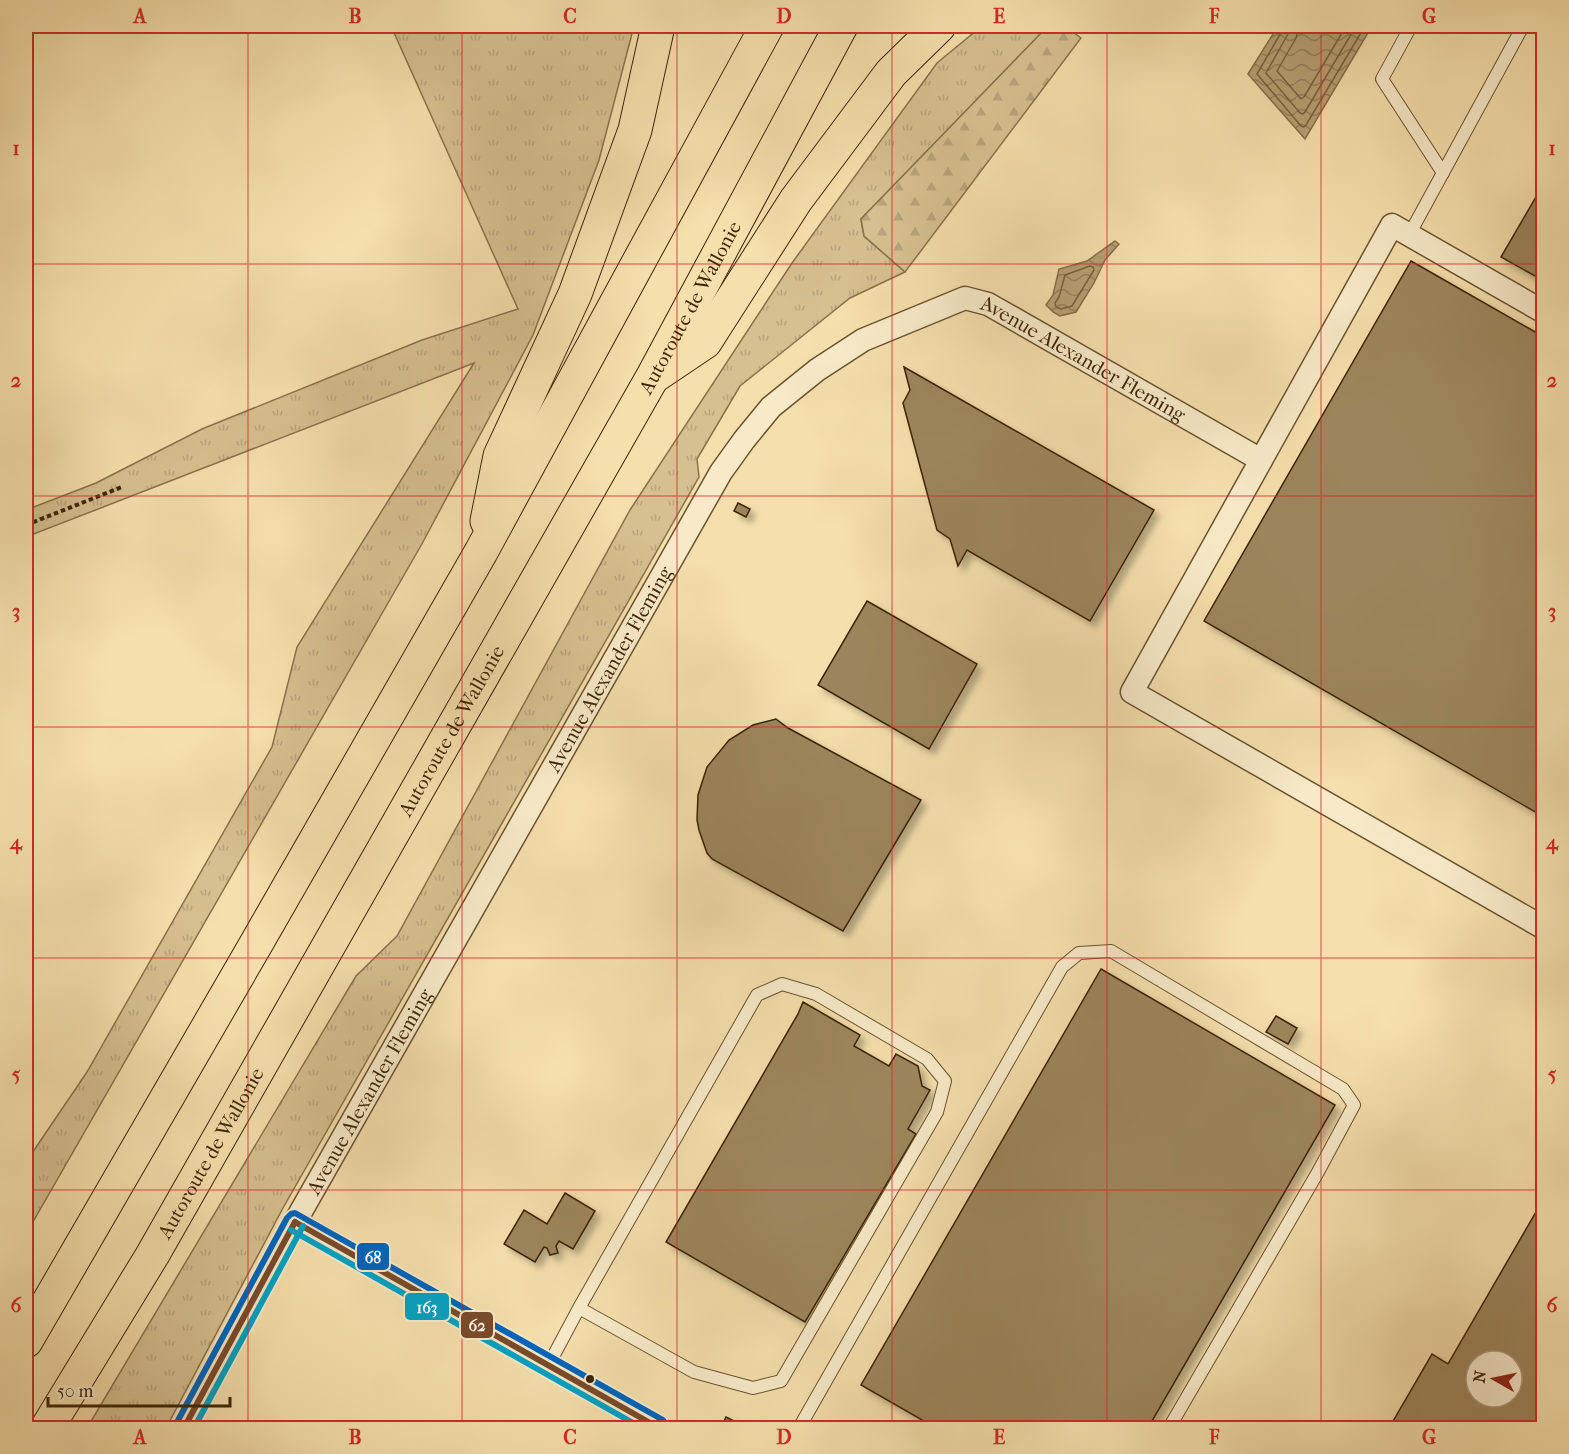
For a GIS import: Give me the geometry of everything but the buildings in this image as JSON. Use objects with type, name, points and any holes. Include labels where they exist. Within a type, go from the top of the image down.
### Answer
[{"type":"highway","points":[[481,552],[500,456],[574,294],[635,130],[658,26]]},
{"type":"highway","points":[[26,1341],[481,552],[767,26]]},
{"type":"highway","name":"Autoroute de Wallonie","points":[[47,1428],[159,1244],[652,378],[841,26]]},
{"type":"highway","points":[[652,378],[705,342],[796,200],[891,73],[939,26]]},
{"type":"street","points":[[1544,312],[1392,225],[1132,692],[1544,928]]},
{"type":"street","name":"Avenue Alexander Fleming","points":[[184,1428],[295,1222],[721,472],[771,407],[817,370],[863,340],[965,298],[988,304],[1261,460]]},
{"type":"street","points":[[295,1222],[659,1428]]},
{"type":"lane","points":[[1411,26],[1382,79],[1443,173]]},
{"type":"lane","points":[[1409,235],[1523,26]]},
{"type":"lane","points":[[799,1428],[1062,967],[1079,953],[1111,951],[1343,1089],[1354,1105],[1318,1172],[1169,1428]]},
{"type":"lane","points":[[548,1365],[579,1308],[757,995],[782,984],[816,994],[927,1059],[945,1081],[937,1112],[781,1381],[753,1388],[694,1372],[579,1308]]},
{"type":"path","points":[[26,525],[122,487]]},
{"type":"green space","points":[[391,26],[634,26],[599,160],[533,335],[423,542],[26,1234],[26,1162],[87,1072],[272,747],[297,647],[474,363],[26,537],[26,510],[96,483],[202,429],[422,340],[518,309]]},
{"type":"green space","points":[[982,26],[1048,26],[861,219],[864,236],[905,272],[850,298],[740,386],[697,459],[699,477],[283,1208],[166,1428],[87,1428],[356,976],[397,936],[630,510],[792,263],[937,63]]},
{"type":"green space","points":[[1048,26],[1066,28],[1081,38],[905,272],[864,236],[861,219]]},
{"type":"water","points":[[1278,26],[1372,26],[1305,139],[1248,74]]},
{"type":"water","points":[[1115,241],[1119,244],[1105,260],[1076,312],[1060,316],[1053,312],[1046,305],[1053,295],[1059,269],[1087,261]]},
{"type":"transit line","name":"68","points":[[176,1424],[287,1218],[295,1213],[663,1420]]},
{"type":"transit line","name":"62","points":[[295,1222],[659,1428]]},
{"type":"transit line","name":"62","points":[[184,1428],[295,1222]]},
{"type":"transit line","name":"163","points":[[194,1428],[303,1226]]},
{"type":"transit line","name":"163","points":[[291,1230],[642,1428]]}]
